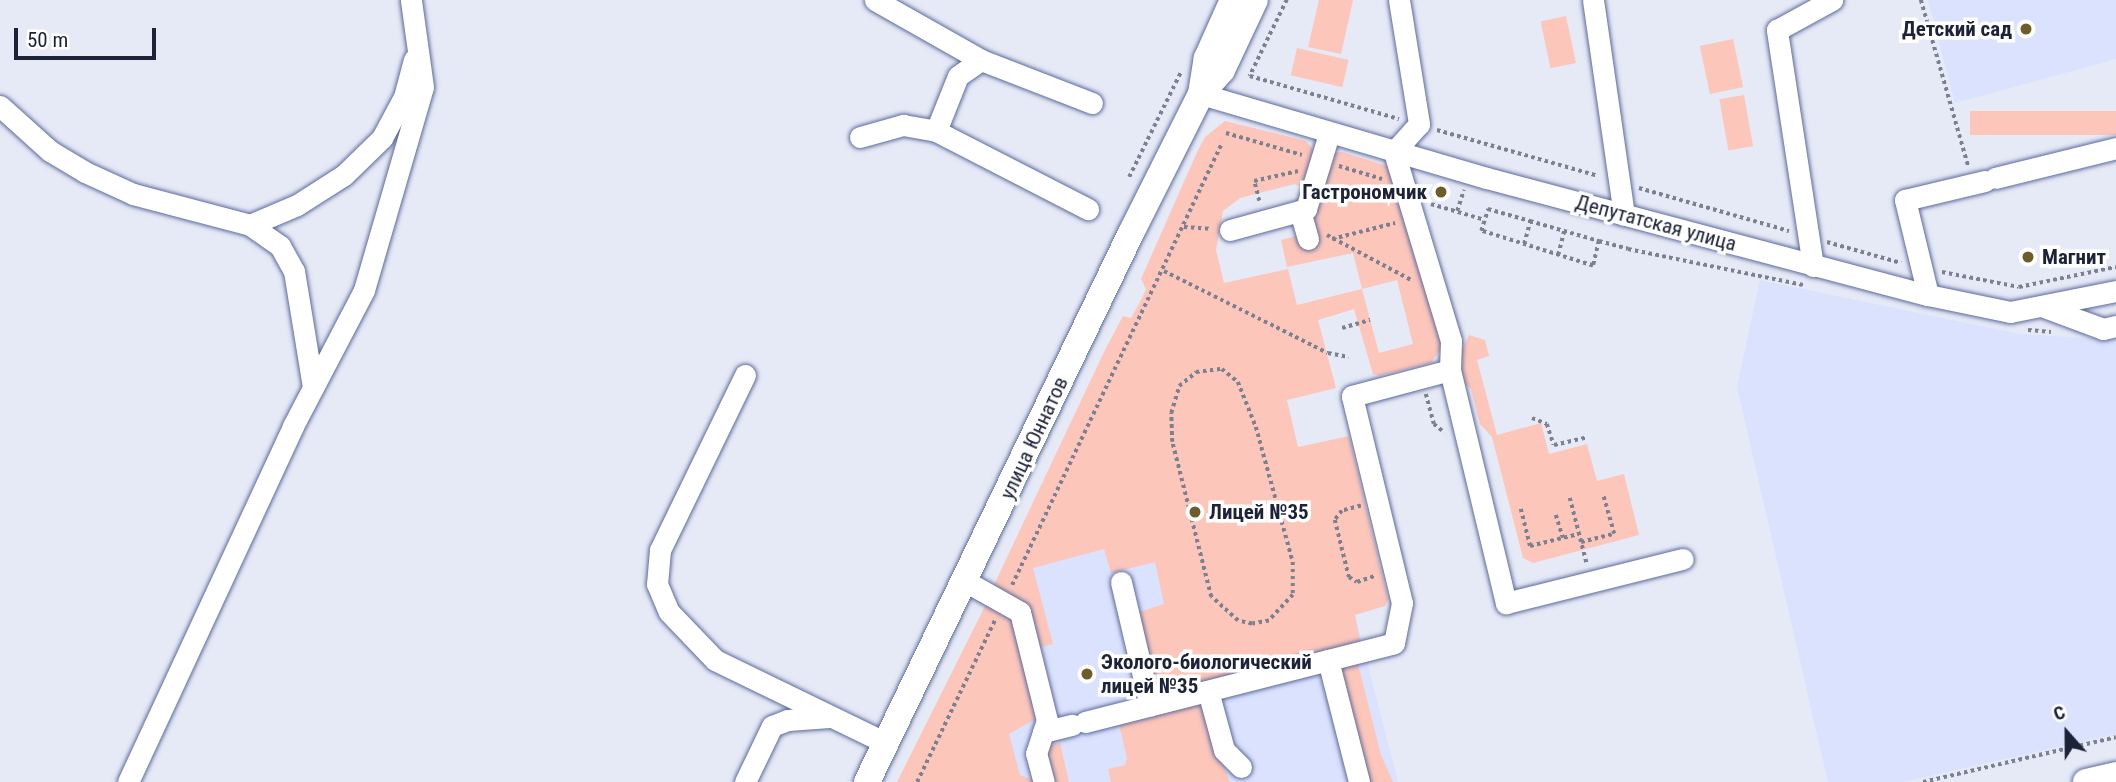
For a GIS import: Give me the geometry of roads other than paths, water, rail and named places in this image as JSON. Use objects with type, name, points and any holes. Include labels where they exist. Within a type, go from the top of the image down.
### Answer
[{"type":"main road","name":"улица Юннатов","points":[[1201,94],[1207,58],[1233,0]]},
{"type":"main road","name":"улица Юннатов","points":[[867,782],[1201,94],[1222,70],[1255,0]]},
{"type":"main road","points":[[2085,782],[2116,775]]},
{"type":"street","points":[[128,782],[313,387],[364,290],[398,184],[423,87],[417,26],[411,0]]},
{"type":"street","points":[[875,0],[981,60],[1092,103]]},
{"type":"street","points":[[1399,0],[1419,124],[1394,152],[1419,210],[1437,294],[1451,341],[1450,370],[1506,603],[1683,559]]},
{"type":"street","points":[[1593,0],[1625,215]]},
{"type":"street","points":[[1813,265],[1777,30],[1832,0]]},
{"type":"street","points":[[250,225],[297,205],[344,175],[382,138],[404,97],[417,26]]},
{"type":"street","points":[[936,131],[958,76],[981,60]]},
{"type":"street","name":"Депутатская улица","points":[[1201,94],[1394,152],[1928,295],[2010,312],[2116,291]]},
{"type":"street","points":[[0,106],[50,151],[85,172],[133,194],[250,225],[280,246],[294,271],[313,387]]},
{"type":"street","points":[[860,137],[903,125],[936,131],[1088,209]]},
{"type":"street","points":[[1230,230],[1264,220],[1305,219],[1329,134]]},
{"type":"street","points":[[1928,295],[1905,200],[2116,148]]},
{"type":"street","points":[[2044,307],[2103,329],[2116,326]]},
{"type":"street","points":[[1043,732],[1394,643],[1402,603],[1352,396],[1450,370]]},
{"type":"street","points":[[745,375],[660,550],[657,584],[669,612],[715,660],[886,743]]},
{"type":"street","points":[[965,582],[1020,612],[1047,720],[1037,753],[1044,782]]},
{"type":"street","points":[[1121,582],[1150,706]]},
{"type":"street","points":[[1328,660],[1359,782]]},
{"type":"street","points":[[1208,691],[1224,750],[1241,768]]},
{"type":"street","points":[[746,782],[772,726],[788,720],[831,717]]},
{"type":"place","name":"Детский сад","points":[[2026,29]]},
{"type":"place","name":"Гастрономчик","points":[[1441,192]]},
{"type":"place","name":"Магнит","points":[[2028,257]]},
{"type":"place","name":"Лицей №35","points":[[1195,512]]},
{"type":"place","name":"Эколого-биологический лицей №35","points":[[1087,674]]}]
